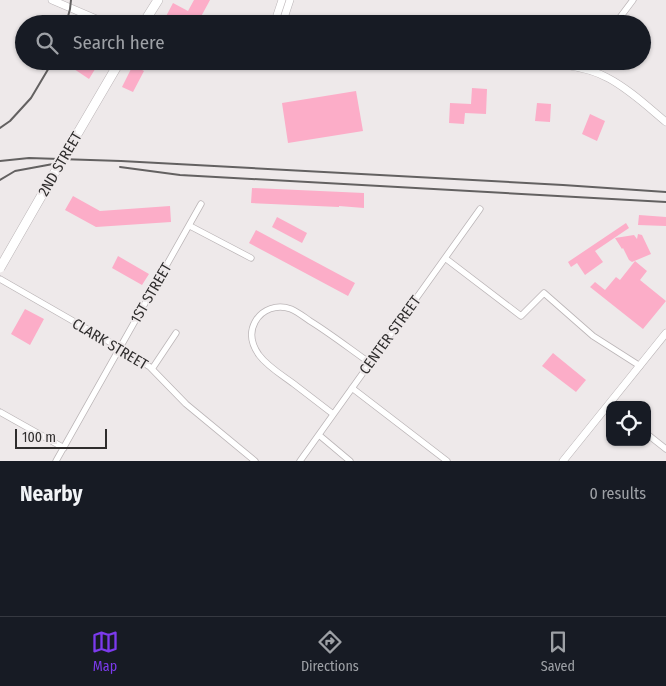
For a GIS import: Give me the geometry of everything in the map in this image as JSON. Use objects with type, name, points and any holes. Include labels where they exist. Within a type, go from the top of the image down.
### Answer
[{"type":"main road","points":[[149,15],[158,0]]},
{"type":"main road","name":"2ND STREET","points":[[0,268],[115,70]]},
{"type":"street","points":[[52,0],[87,15]]},
{"type":"street","points":[[277,15],[282,0]]},
{"type":"street","points":[[285,15],[290,0]]},
{"type":"street","points":[[622,15],[633,0]]},
{"type":"street","points":[[287,15],[288,8]]},
{"type":"street","points":[[590,70],[600,73],[616,82],[666,122]]},
{"type":"street","name":"1ST STREET","points":[[56,461],[202,204]]},
{"type":"street","name":"CENTER STREET","points":[[300,461],[480,209]]},
{"type":"street","points":[[190,226],[250,258]]},
{"type":"street","points":[[445,258],[521,316],[544,293],[593,336],[640,366]]},
{"type":"street","name":"CLARK STREET","points":[[0,279],[152,368],[186,404],[255,461]]},
{"type":"street","points":[[333,414],[259,356],[252,340],[252,329],[257,318],[272,308],[290,309],[370,363]]},
{"type":"street","points":[[152,368],[176,333]]},
{"type":"street","points":[[612,401],[666,333]]},
{"type":"street","points":[[352,388],[447,461]]},
{"type":"street","points":[[563,461],[606,409]]},
{"type":"street","points":[[0,412],[64,448]]},
{"type":"street","points":[[319,435],[350,461]]},
{"type":"street","points":[[651,437],[666,449]]},
{"type":"building","points":[[194,0],[210,0],[202,15],[167,15],[173,3],[188,11]]},
{"type":"building","points":[[76,70],[94,70],[89,79]]},
{"type":"building","points":[[130,70],[144,71],[133,92],[122,87]]},
{"type":"building","points":[[472,88],[487,89],[486,114],[465,113],[464,124],[449,123],[450,103],[471,104]]},
{"type":"building","points":[[356,91],[363,131],[288,143],[282,103]]},
{"type":"building","points":[[537,103],[551,104],[550,122],[535,121]]},
{"type":"building","points":[[590,114],[605,121],[597,141],[582,134]]},
{"type":"building","points":[[252,188],[364,193],[364,208],[251,203]]},
{"type":"building","points":[[73,196],[100,211],[170,206],[171,222],[96,227],[65,210]]},
{"type":"building","points":[[639,215],[666,217],[666,226],[638,225]]},
{"type":"building","points":[[277,217],[307,233],[302,243],[272,227]]},
{"type":"building","points":[[626,223],[629,228],[595,251],[603,262],[585,275],[577,263],[571,267],[568,262]]},
{"type":"building","points":[[256,230],[355,283],[348,296],[249,243]]},
{"type":"building","points":[[638,234],[642,235],[651,254],[632,262],[615,238],[634,235],[637,239]]},
{"type":"building","points":[[118,256],[149,274],[142,285],[112,268]]},
{"type":"building","points":[[635,261],[647,271],[640,280],[666,301],[643,329],[590,287],[595,282],[605,290],[616,277],[620,280]]},
{"type":"building","points":[[25,309],[44,319],[30,345],[11,334]]},
{"type":"building","points":[[553,353],[586,380],[576,392],[542,366]]},
{"type":"railway","points":[[68,15],[71,0]]},
{"type":"railway","points":[[0,128],[10,121],[31,98],[48,70]]},
{"type":"railway","points":[[0,161],[29,158],[121,161],[666,192]]},
{"type":"railway","points":[[0,180],[15,171],[53,164]]},
{"type":"railway","points":[[120,167],[180,175],[666,202]]}]
